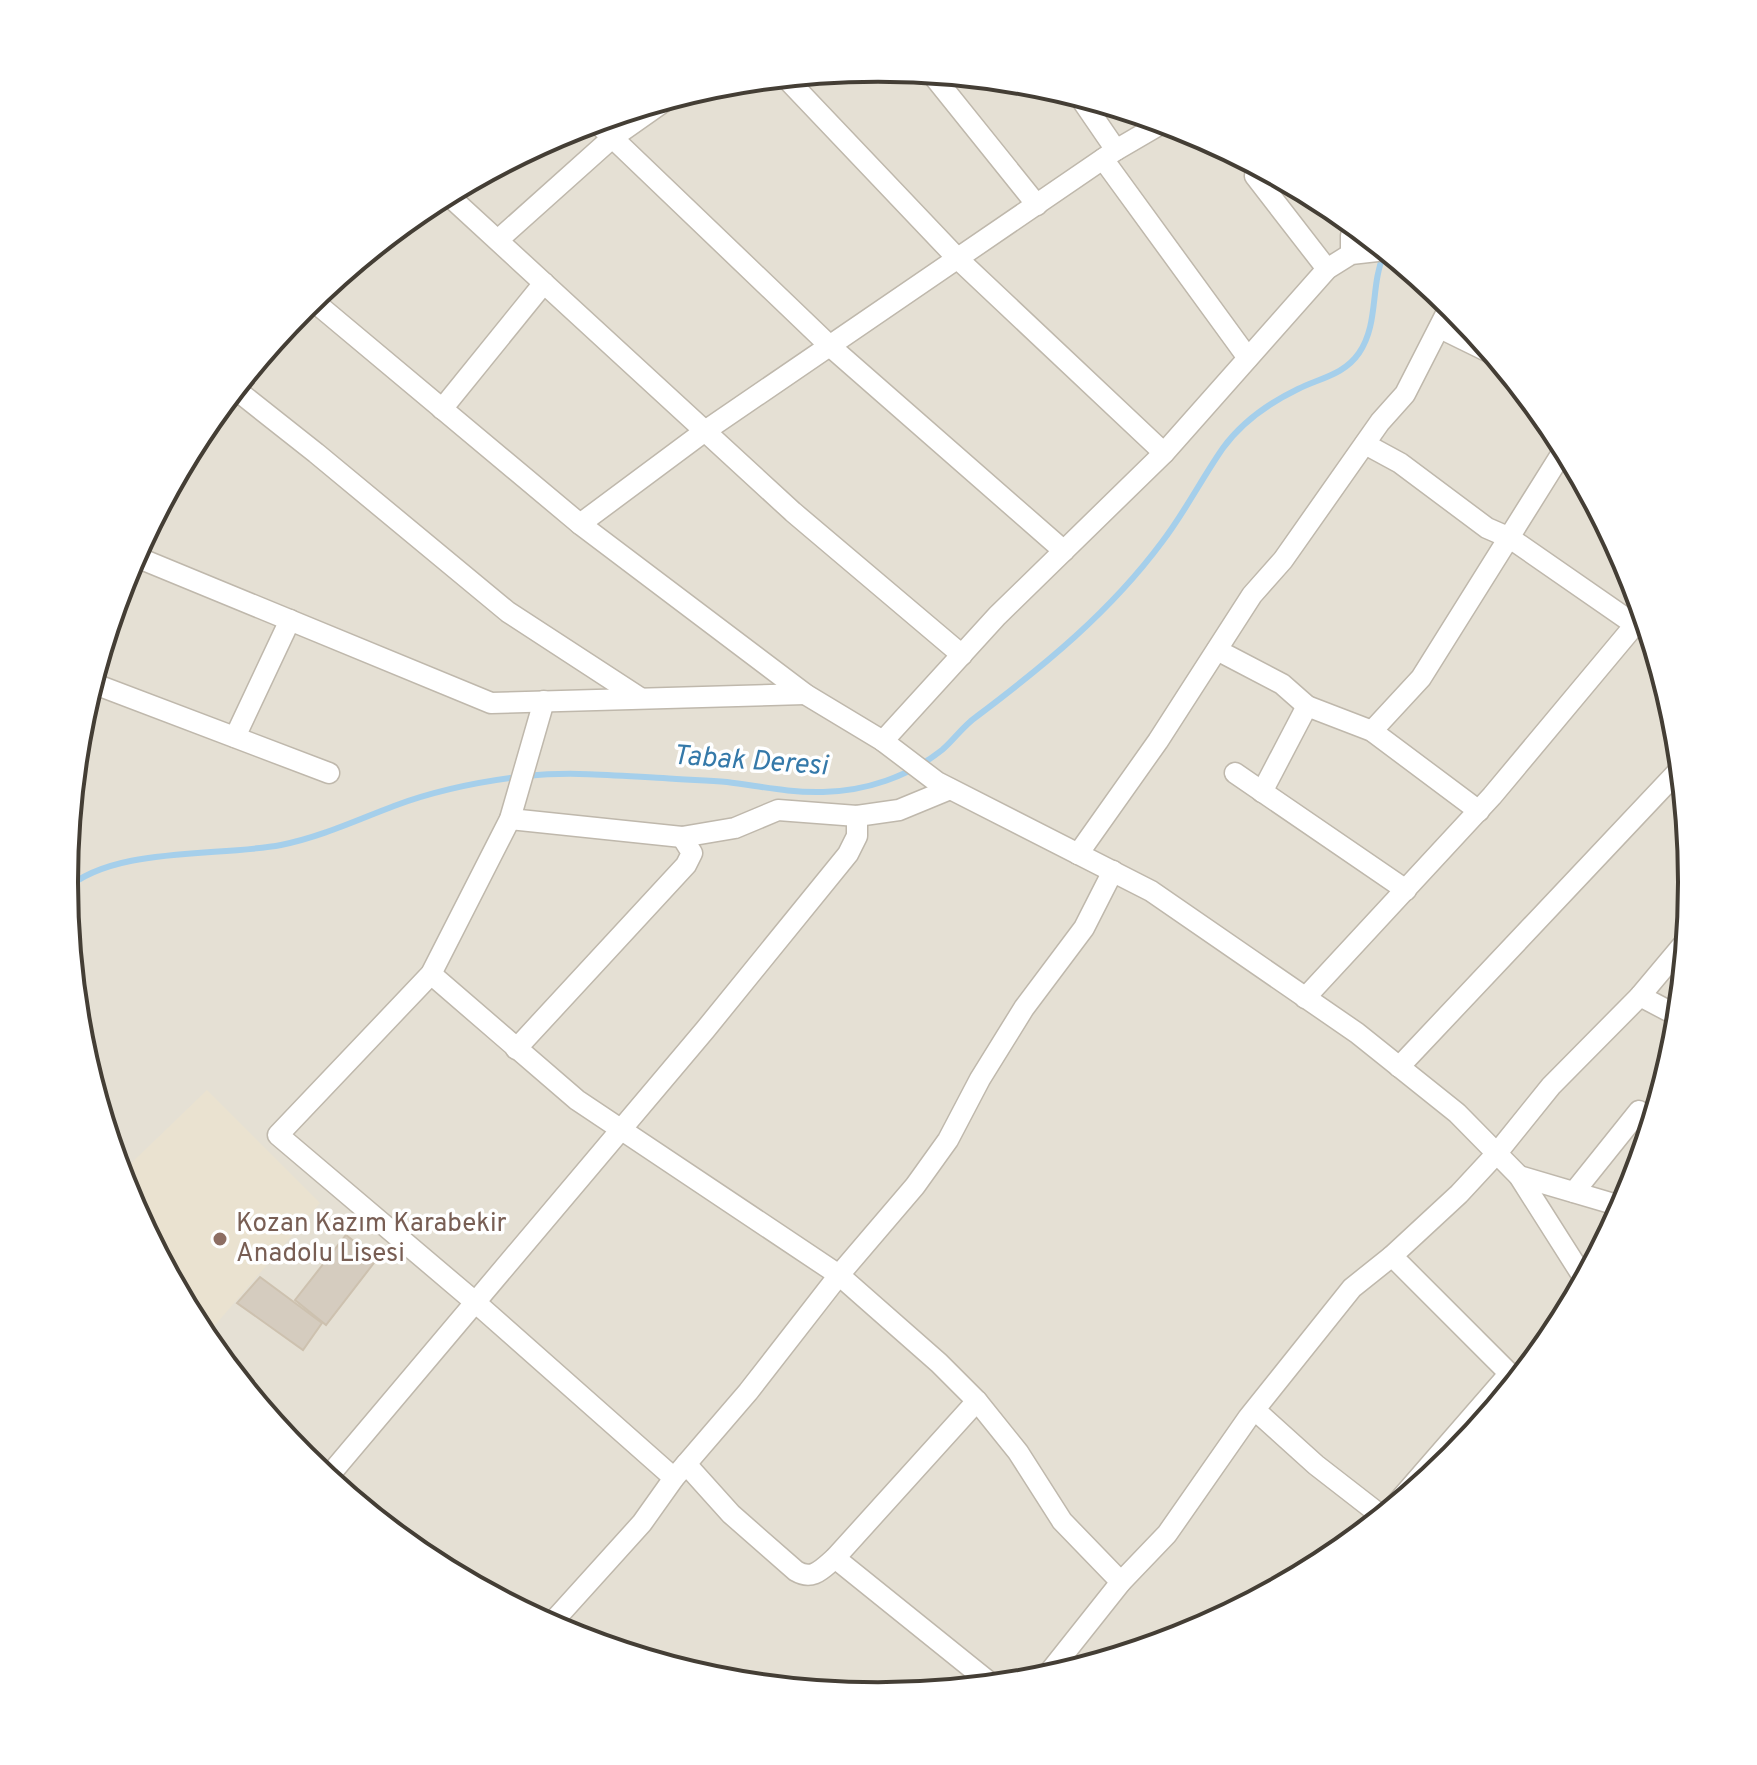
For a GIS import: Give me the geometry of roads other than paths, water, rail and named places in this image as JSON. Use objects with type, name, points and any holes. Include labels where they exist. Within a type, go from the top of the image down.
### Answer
[{"type":"street","points":[[941,85],[1037,205]]},
{"type":"street","points":[[795,87],[958,259],[1164,453]]},
{"type":"street","points":[[1086,109],[1110,154],[1248,358]]},
{"type":"street","points":[[498,240],[612,138],[640,118]]},
{"type":"street","points":[[604,130],[831,347],[1064,551]]},
{"type":"street","points":[[580,524],[705,431],[1110,154],[1151,130]]},
{"type":"street","points":[[1256,177],[1327,269]]},
{"type":"street","points":[[457,203],[793,512],[962,655]]},
{"type":"street","points":[[890,747],[962,655],[997,616],[1164,453],[1327,269],[1367,252],[1353,238]]},
{"type":"street","points":[[442,409],[544,283]]},
{"type":"street","points":[[321,308],[580,524],[805,694],[890,747],[944,786],[1151,891],[1357,1033],[1457,1113],[1519,1176],[1579,1270]]},
{"type":"street","points":[[1078,854],[1158,741],[1252,595],[1283,560],[1380,422],[1405,394],[1445,316]]},
{"type":"street","points":[[1440,328],[1468,342]]},
{"type":"street","points":[[243,395],[508,612],[640,698]]},
{"type":"street","points":[[1365,444],[1400,463],[1487,528],[1510,538],[1633,615]]},
{"type":"street","points":[[1372,731],[1421,678],[1558,460]]},
{"type":"street","points":[[146,561],[491,703],[805,694]]},
{"type":"street","points":[[235,737],[290,620]]},
{"type":"street","points":[[1305,998],[1479,811],[1636,623]]},
{"type":"street","points":[[1217,650],[1282,684],[1307,706],[1372,731],[1479,811]]},
{"type":"street","points":[[102,687],[329,773]]},
{"type":"street","points":[[544,701],[510,819],[431,974],[278,1135],[803,1575],[815,1574],[835,1558],[977,1401]]},
{"type":"street","points":[[1262,792],[1307,706]]},
{"type":"street","points":[[1235,773],[1406,890]]},
{"type":"street","points":[[1399,1067],[1672,778]]},
{"type":"street","points":[[510,819],[682,837],[735,828],[778,810],[857,816],[899,810],[944,786]]},
{"type":"street","points":[[334,1469],[848,854],[857,836],[857,816]]},
{"type":"street","points":[[516,1049],[686,865],[692,853],[682,837]]},
{"type":"street","points":[[558,1616],[642,1523],[680,1471],[915,1186],[948,1140],[980,1079],[1024,1008],[1084,928],[1113,871]]},
{"type":"street","points":[[1058,1663],[1121,1582],[1167,1534],[1255,1410],[1352,1288],[1459,1194],[1551,1086],[1640,996],[1675,954]]},
{"type":"street","points":[[431,974],[577,1100],[839,1275],[939,1363],[977,1401],[1018,1452],[1062,1521],[1121,1582]]},
{"type":"street","points":[[1640,996],[1668,1011]]},
{"type":"street","points":[[1574,1192],[1639,1111]]},
{"type":"street","points":[[1519,1176],[1613,1200]]},
{"type":"street","points":[[1392,1256],[1510,1375]]},
{"type":"street","points":[[1255,1410],[1316,1465],[1375,1511]]},
{"type":"street","points":[[835,1558],[982,1676]]},
{"type":"waterway","name":"Tabak Deresi","points":[[78,881],[110,866],[138,860],[256,849],[296,842],[427,795],[510,778],[595,774],[719,781],[823,792],[855,789],[901,775],[942,750],[971,721],[1027,678],[1121,592],[1162,542],[1223,448],[1247,422],[1277,400],[1339,371],[1353,360],[1369,330],[1382,260]]},
{"type":"place","name":"Kozan Kazım Karabekir Anadolu Lisesi","points":[[220,1239]]}]
